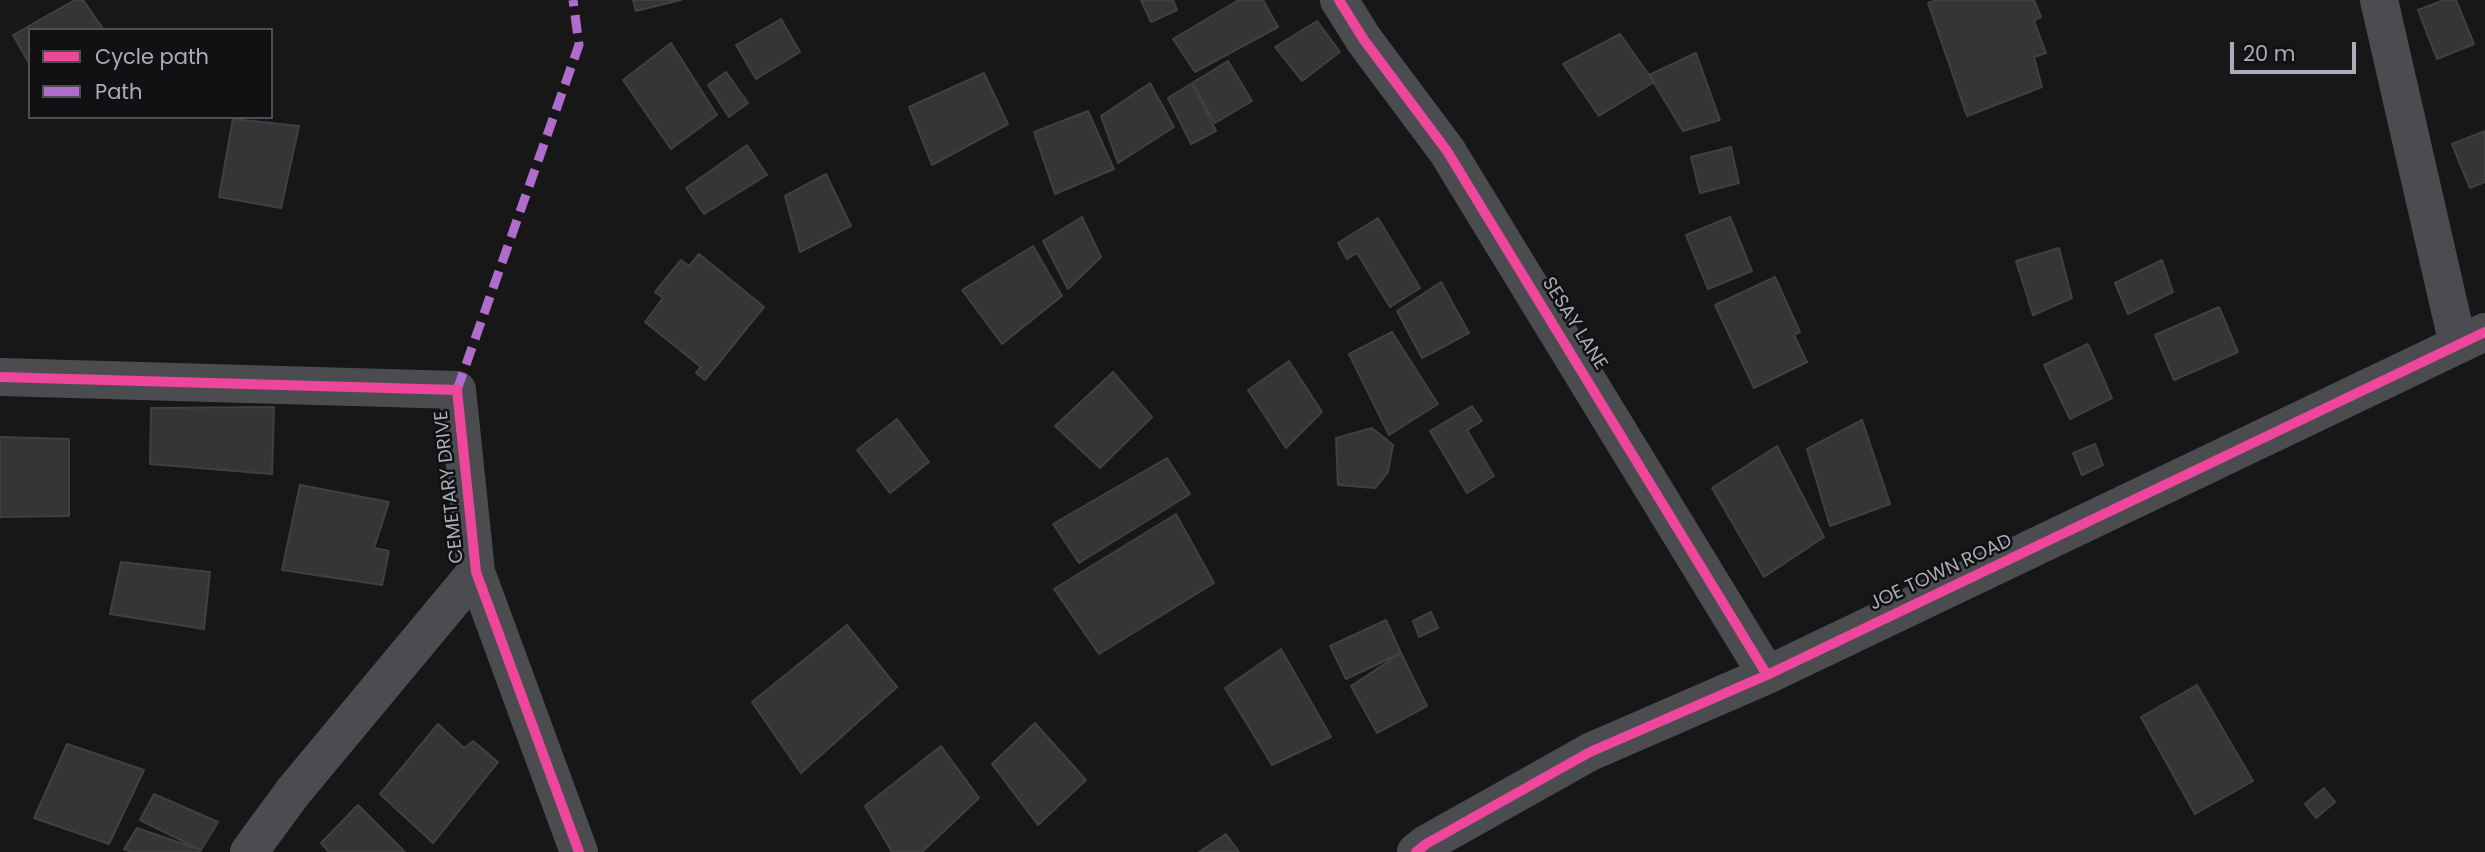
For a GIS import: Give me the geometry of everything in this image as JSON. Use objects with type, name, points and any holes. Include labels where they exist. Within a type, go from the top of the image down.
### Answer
[{"type":"street","name":"SESAY LANE","points":[[1339,0],[1364,40],[1447,152],[1767,675]]},
{"type":"street","points":[[2379,0],[2472,338]]},
{"type":"street","name":"JOE TOWN ROAD","points":[[1425,849],[1590,752],[1767,675],[2472,338]]},
{"type":"street","name":"CEMETARY DRIVE","points":[[0,377],[457,390],[476,572],[579,852]]},
{"type":"street","points":[[249,852],[293,792],[476,572]]},
{"type":"building","points":[[75,0],[83,0],[103,28],[28,28],[28,61],[13,35]]},
{"type":"building","points":[[633,0],[681,0],[636,11]]},
{"type":"building","points":[[1141,0],[1173,0],[1177,10],[1151,22]]},
{"type":"building","points":[[1239,0],[1263,0],[1278,27],[1195,72],[1173,39]]},
{"type":"building","points":[[1937,0],[2034,0],[2041,17],[2034,21],[2046,53],[2034,57],[2042,87],[1967,116],[1928,3]]},
{"type":"building","points":[[2444,0],[2456,0],[2474,44],[2437,59],[2418,10]]},
{"type":"building","points":[[781,19],[800,52],[756,79],[736,45]]},
{"type":"building","points":[[1317,21],[1340,52],[1302,81],[1275,47]]},
{"type":"building","points":[[1620,34],[1654,82],[1599,116],[1563,64]]},
{"type":"building","points":[[671,43],[717,115],[671,149],[623,80]]},
{"type":"building","points":[[1696,53],[1720,120],[1683,131],[1649,75]]},
{"type":"building","points":[[1228,61],[1252,101],[1215,123],[1192,83]]},
{"type":"building","points":[[726,72],[748,103],[729,117],[708,85]]},
{"type":"building","points":[[984,73],[1008,124],[932,165],[909,107]]},
{"type":"building","points":[[1150,83],[1174,127],[1118,163],[1101,116]]},
{"type":"building","points":[[1192,83],[1216,131],[1191,144],[1168,98]]},
{"type":"building","points":[[1088,111],[1114,169],[1055,194],[1034,132]]},
{"type":"building","points":[[233,119],[299,126],[281,208],[219,197]]},
{"type":"building","points":[[2485,131],[2485,182],[2470,188],[2452,144]]},
{"type":"building","points":[[747,145],[767,175],[704,214],[686,188]]},
{"type":"building","points":[[1731,147],[1739,183],[1700,193],[1691,157]]},
{"type":"building","points":[[826,174],[851,226],[800,252],[785,196]]},
{"type":"building","points":[[1082,217],[1101,257],[1068,289],[1043,241]]},
{"type":"building","points":[[1730,217],[1752,271],[1708,289],[1686,235]]},
{"type":"building","points":[[1378,218],[1420,288],[1390,307],[1357,253],[1347,259],[1338,243]]},
{"type":"building","points":[[1033,246],[1062,296],[1002,344],[962,290]]},
{"type":"building","points":[[2059,248],[2072,298],[2033,315],[2016,261]]},
{"type":"building","points":[[699,254],[764,307],[705,380],[696,373],[701,367],[645,322],[663,298],[655,292],[681,260],[689,266]]},
{"type":"building","points":[[2162,260],[2173,292],[2128,314],[2115,283]]},
{"type":"building","points":[[1775,277],[1800,332],[1794,335],[1807,362],[1754,388],[1715,305]]},
{"type":"building","points":[[1441,282],[1469,333],[1422,358],[1397,311]]},
{"type":"building","points":[[2219,307],[2238,352],[2174,380],[2155,335]]},
{"type":"building","points":[[1392,332],[1438,404],[1389,435],[1349,354]]},
{"type":"building","points":[[2088,344],[2112,398],[2070,419],[2044,365]]},
{"type":"building","points":[[1289,361],[1322,412],[1286,448],[1248,390]]},
{"type":"building","points":[[1113,372],[1152,417],[1100,468],[1055,426]]},
{"type":"building","points":[[1472,406],[1482,421],[1467,430],[1494,476],[1467,493],[1430,431]]},
{"type":"building","points":[[274,407],[272,474],[150,464],[151,408]]},
{"type":"building","points":[[897,419],[929,462],[890,493],[857,450]]},
{"type":"building","points":[[1862,420],[1890,504],[1830,526],[1807,449]]},
{"type":"building","points":[[1372,428],[1393,445],[1388,472],[1375,488],[1338,485],[1336,438]]},
{"type":"building","points":[[0,437],[69,439],[69,516],[0,517]]},
{"type":"building","points":[[2095,444],[2103,465],[2082,475],[2073,453]]},
{"type":"building","points":[[1777,446],[1824,537],[1764,577],[1712,488]]},
{"type":"building","points":[[1167,458],[1190,494],[1079,563],[1053,524]]},
{"type":"building","points":[[300,485],[389,502],[374,548],[389,551],[382,585],[282,570]]},
{"type":"building","points":[[1176,514],[1214,583],[1099,654],[1054,589]]},
{"type":"building","points":[[121,562],[210,572],[204,629],[110,614]]},
{"type":"building","points":[[1431,612],[1438,628],[1419,637],[1413,621]]},
{"type":"building","points":[[1386,620],[1401,653],[1346,679],[1330,646]]},
{"type":"building","points":[[847,625],[897,687],[801,773],[752,702]]},
{"type":"building","points":[[1281,649],[1331,737],[1272,765],[1225,688]]},
{"type":"building","points":[[1401,653],[1427,706],[1377,733],[1351,686]]},
{"type":"building","points":[[2197,685],[2253,781],[2195,814],[2141,717]]},
{"type":"building","points":[[1035,723],[1086,780],[1038,825],[992,764]]},
{"type":"building","points":[[438,724],[464,748],[473,741],[498,762],[433,843],[380,794]]},
{"type":"building","points":[[67,744],[144,770],[109,844],[34,818]]},
{"type":"building","points":[[941,746],[979,798],[922,852],[892,852],[865,806]]},
{"type":"building","points":[[2324,788],[2335,802],[2316,818],[2305,804]]},
{"type":"building","points":[[154,794],[218,822],[201,850],[140,820]]},
{"type":"building","points":[[358,805],[405,852],[329,852],[321,843]]},
{"type":"building","points":[[137,828],[201,850],[131,852],[124,849]]},
{"type":"building","points":[[1226,834],[1239,852],[1199,852]]},
{"type":"marked path","points":[[457,390],[579,45],[573,0]]},
{"type":"cycle path","points":[[1339,0],[1364,40],[1447,151],[1767,675]]},
{"type":"cycle path","points":[[1416,852],[1590,752],[1767,675],[2485,332]]},
{"type":"cycle path","points":[[0,377],[457,390],[476,572],[579,852]]}]
